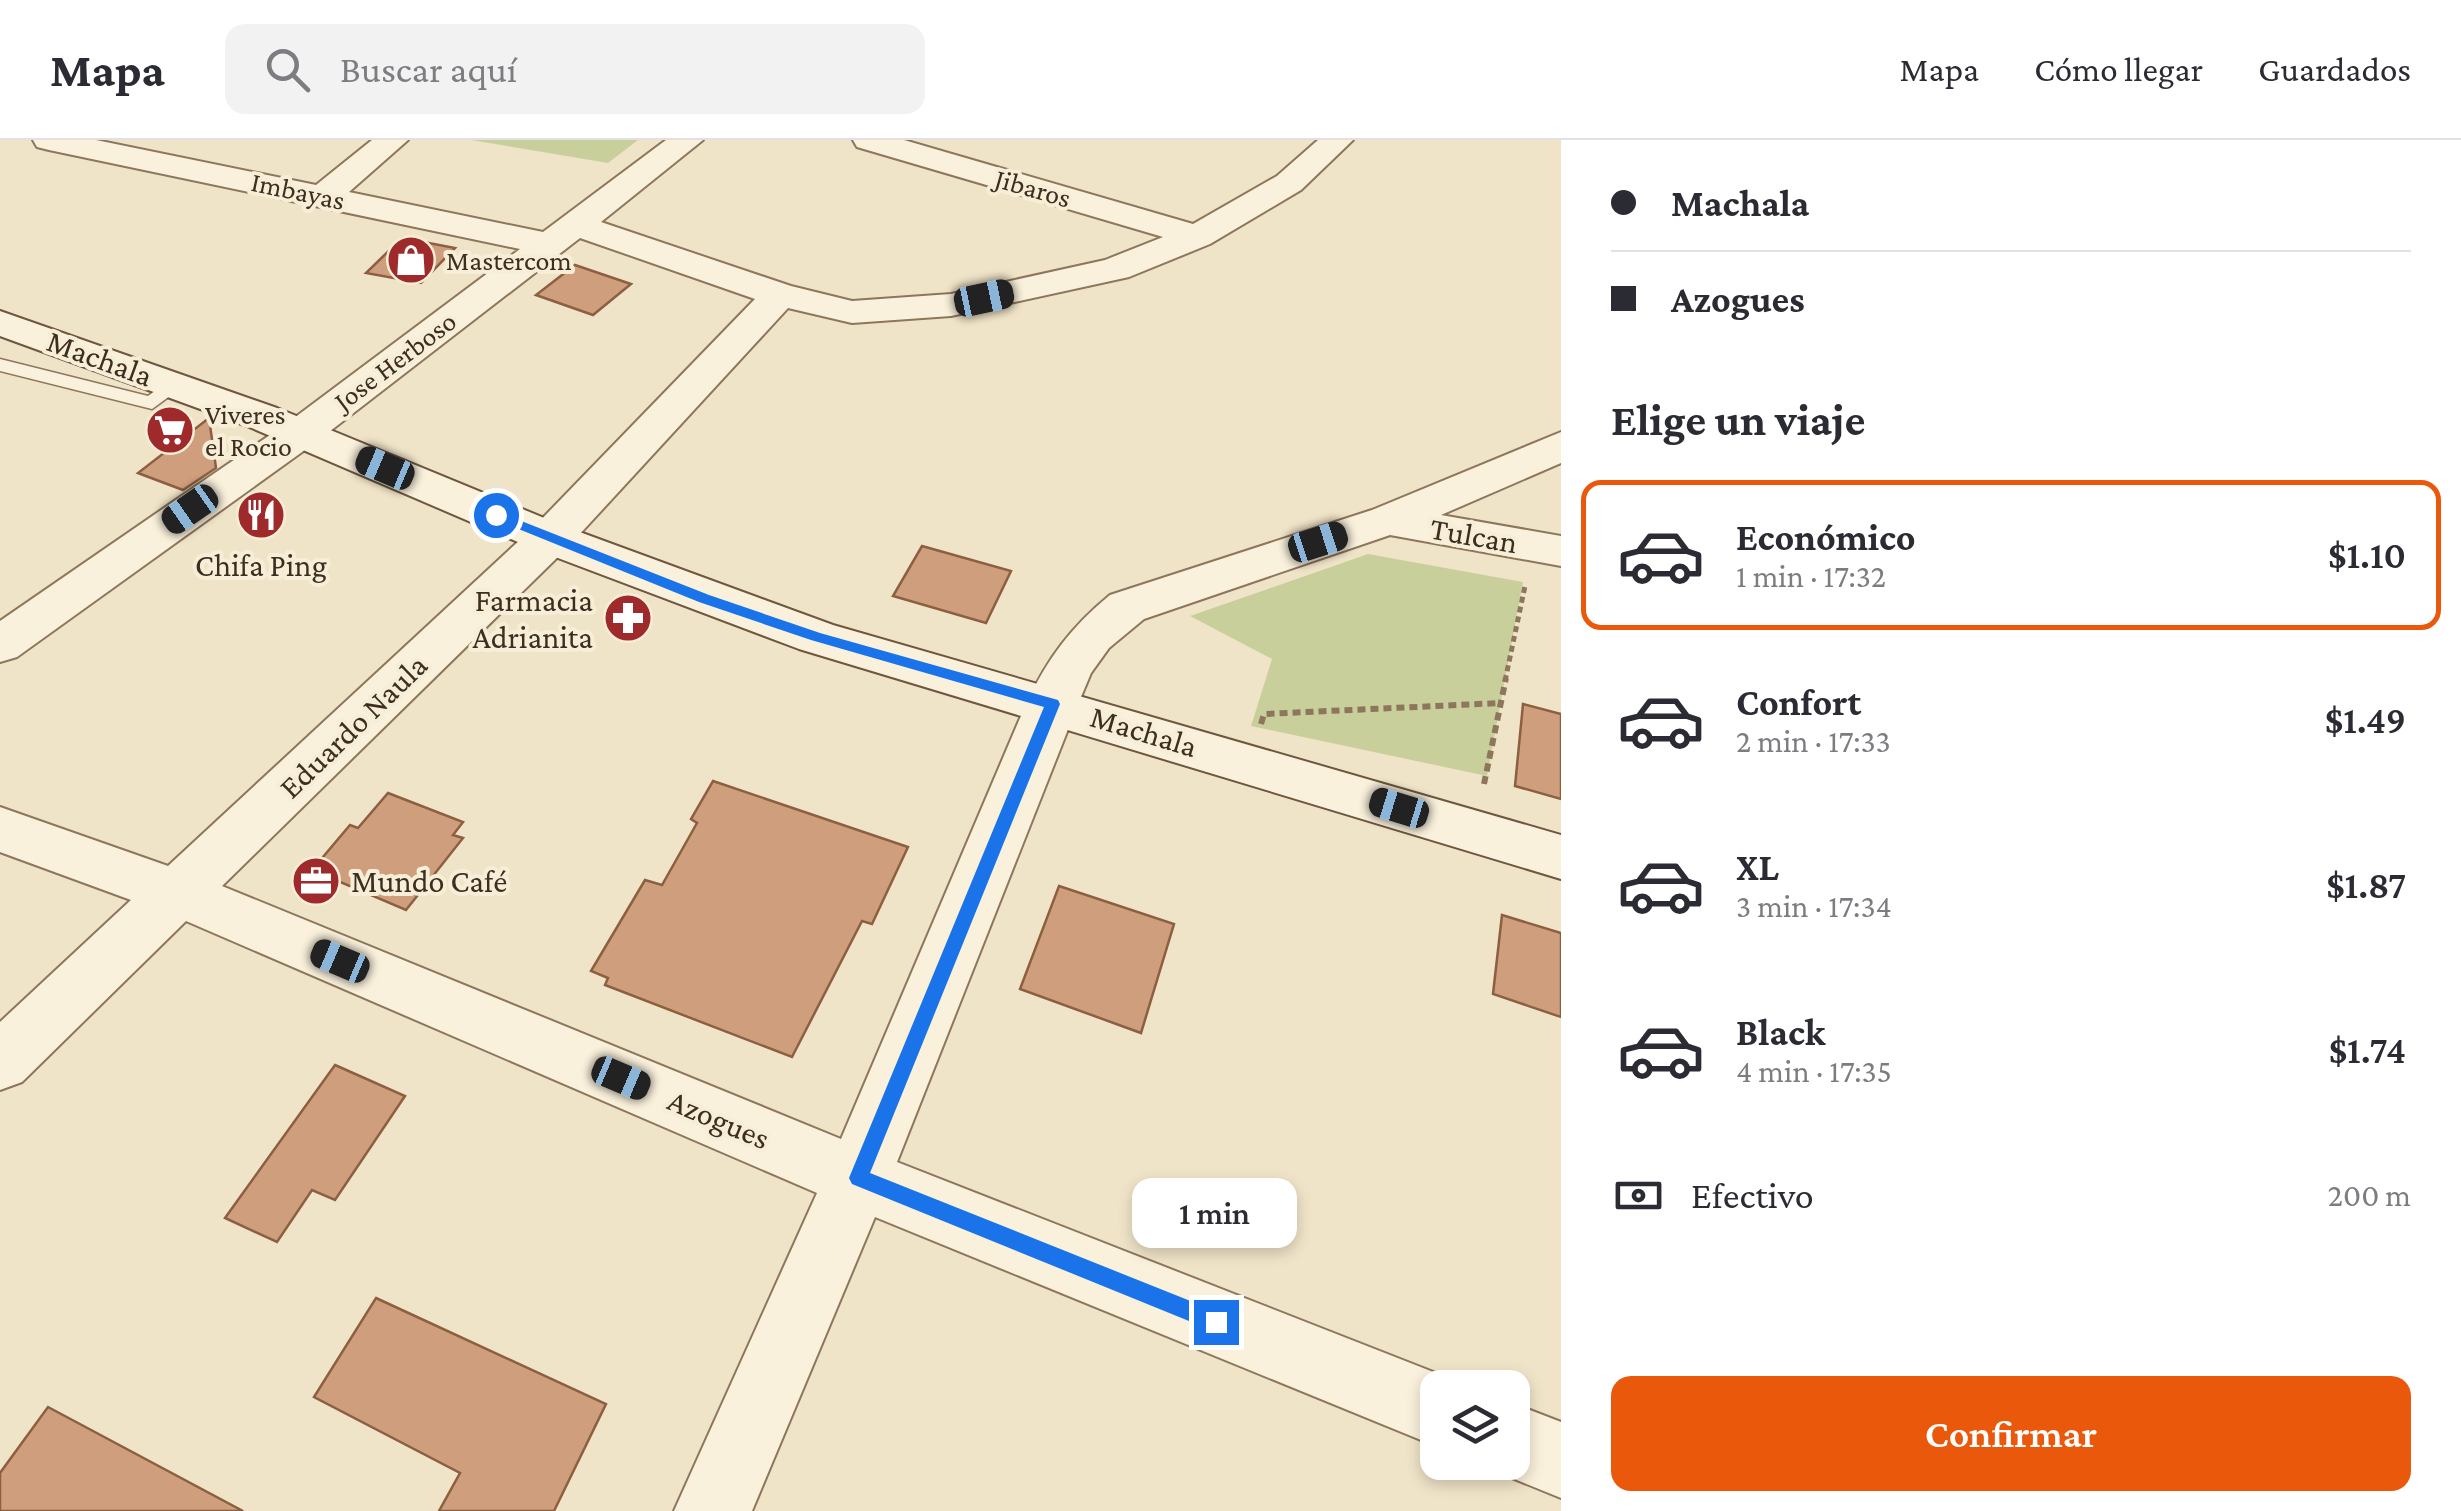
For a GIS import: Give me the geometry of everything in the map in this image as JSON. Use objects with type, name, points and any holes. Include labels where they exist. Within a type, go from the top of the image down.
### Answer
[{"type":"street","name":"Imbayas","points":[[48,140],[324,196],[561,235]]},
{"type":"street","points":[[324,196],[392,140]]},
{"type":"street","name":"Jose Herboso","points":[[11,625],[300,432],[687,140]]},
{"type":"street","name":"Jibaros","points":[[869,140],[1197,236]]},
{"type":"street","points":[[561,235],[852,312],[951,305],[1116,269],[1197,236],[1288,183],[1336,140]]},
{"type":"street","name":"Eduardo Naula","points":[[0,1062],[550,538],[780,294]]},
{"type":"street","name":"Machala","points":[[0,322],[300,432],[550,538],[816,637],[1561,857]]},
{"type":"street","points":[[713,1511],[858,1178],[1052,704],[1070,666],[1092,636],[1127,607],[1388,520],[1539,458],[1561,445]]},
{"type":"street","name":"Tulcan","points":[[1388,520],[1547,548]]},
{"type":"street","name":"Azogues","points":[[0,829],[176,893],[858,1178],[1420,1403]]},
{"type":"street","points":[[1530,1447],[1561,1460]]},
{"type":"lane","points":[[0,364],[152,403],[174,385]]},
{"type":"path","points":[[1475,831],[1502,703],[1547,548]]},
{"type":"path","points":[[1248,763],[1264,714],[1502,703]]},
{"type":"green space","points":[[471,140],[638,140],[608,163]]},
{"type":"green space","points":[[1368,554],[1523,582],[1487,776],[1251,726],[1272,659],[1190,616]]},
{"type":"building","name":"Mastercom","points":[[402,238],[455,248],[421,283],[366,273]]},
{"type":"building","points":[[575,265],[631,284],[593,315],[536,295]]},
{"type":"building","points":[[209,418],[216,468],[183,490],[138,473]]},
{"type":"building","points":[[922,546],[1011,571],[986,623],[893,596]]},
{"type":"building","points":[[1523,704],[1561,714],[1561,799],[1515,786]]},
{"type":"building","points":[[713,781],[908,847],[872,924],[862,921],[792,1057],[605,985],[608,978],[591,971],[645,880],[662,885],[697,823],[691,819]]},
{"type":"building","points":[[388,793],[463,822],[453,835],[463,838],[406,910],[312,870],[350,825],[358,828]]},
{"type":"building","points":[[1059,886],[1174,924],[1141,1033],[1020,989]]},
{"type":"building","points":[[1502,915],[1561,933],[1561,1017],[1493,994]]},
{"type":"building","points":[[335,1065],[405,1096],[335,1200],[312,1190],[277,1242],[225,1218]]},
{"type":"building","points":[[376,1298],[606,1404],[554,1511],[439,1511],[460,1473],[314,1397]]},
{"type":"building","points":[[48,1407],[243,1511],[0,1511],[0,1473]]},
{"type":"place","name":"Mastercom","points":[[411,260]]},
{"type":"place","name":"Viveres el Rocio","points":[[170,430]]},
{"type":"place","name":"Chifa Ping","points":[[261,515]]},
{"type":"place","name":"Farmacia Adrianita","points":[[628,618]]},
{"type":"place","name":"Mundo Café","points":[[316,881]]},
{"type":"route","points":[[496,515],[704,598],[816,637],[1052,704],[858,1178],[1216,1322]]}]
